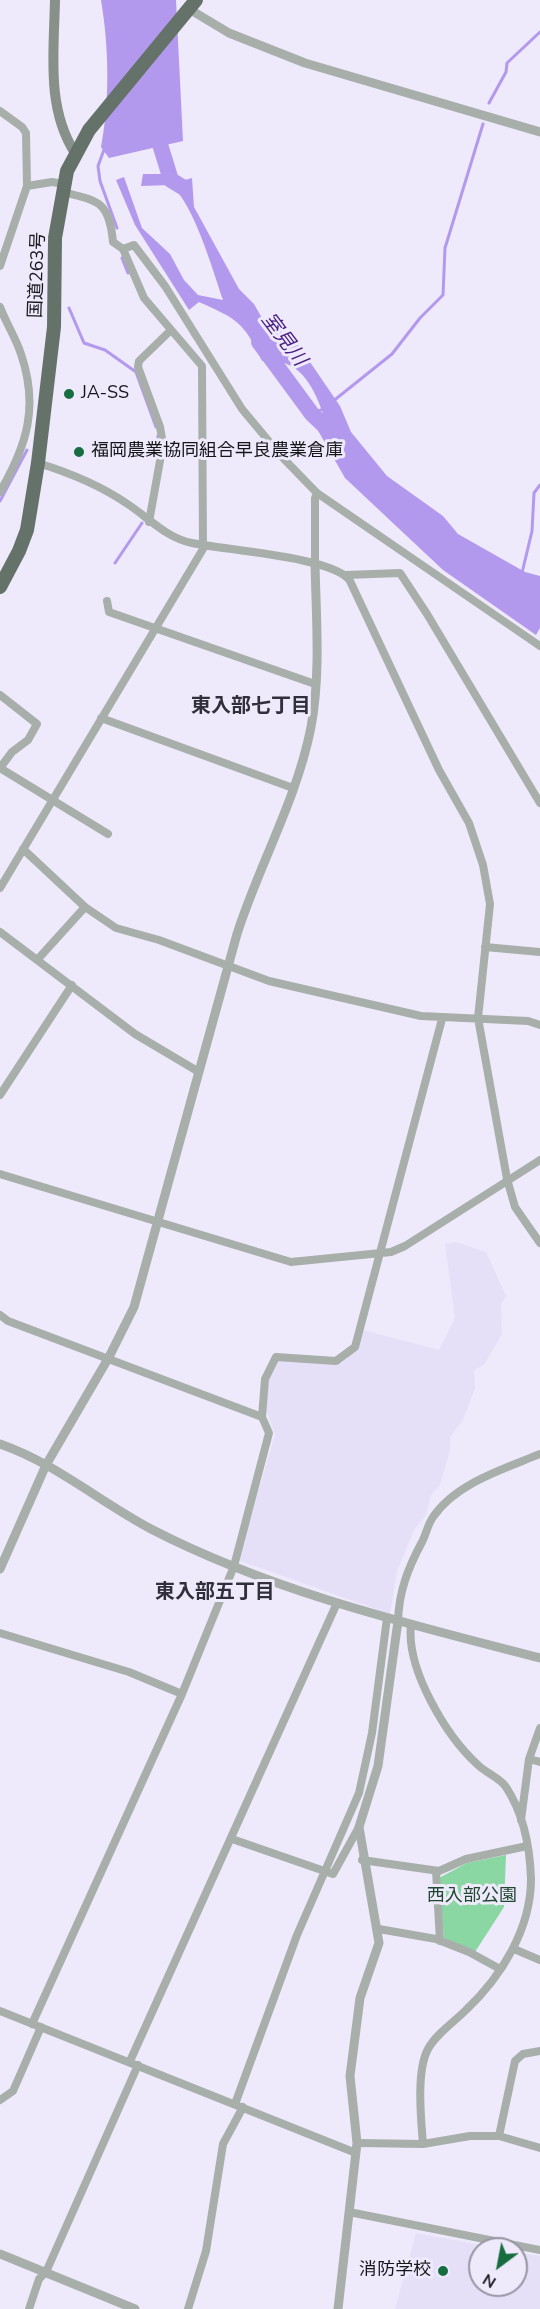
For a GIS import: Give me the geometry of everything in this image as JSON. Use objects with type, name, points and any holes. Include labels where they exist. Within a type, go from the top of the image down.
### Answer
[{"type":"highway","name":"国道263号","points":[[0,587],[27,530],[32,457],[49,383],[56,238],[63,188],[75,153],[89,130],[188,7]]},
{"type":"main road","points":[[55,0],[57,116],[64,136],[75,153]]},
{"type":"street","points":[[188,7],[247,41],[305,63],[540,132]]},
{"type":"street","points":[[0,111],[22,127],[26,133],[27,186],[0,266]]},
{"type":"street","points":[[0,888],[202,545],[202,366],[144,298],[123,249],[112,242],[111,223],[105,208],[97,201],[52,182],[27,186]]},
{"type":"street","points":[[123,249],[134,245],[165,286],[242,409],[282,457],[317,493],[540,646]]},
{"type":"street","points":[[0,307],[22,355],[30,388],[32,457],[0,492]]},
{"type":"street","points":[[149,522],[163,444],[160,427],[138,367],[139,362],[171,330]]},
{"type":"street","points":[[32,457],[111,494],[173,537],[202,545],[315,563],[346,575],[400,573],[540,803]]},
{"type":"street","points":[[0,1569],[46,1465],[109,1358],[134,1307],[159,1223],[227,966],[250,892],[293,788],[311,726],[315,684],[315,498],[317,493]]},
{"type":"street","points":[[346,575],[475,838],[490,891],[478,1018],[507,1179],[515,1207],[540,1243]]},
{"type":"street","points":[[107,601],[109,612],[315,684]]},
{"type":"street","points":[[0,695],[37,724],[28,740],[20,749],[12,752],[0,768],[108,834]]},
{"type":"street","points":[[101,718],[293,788]]},
{"type":"street","points":[[23,849],[85,907],[116,928],[159,940],[268,981],[442,1019],[478,1018],[528,1021],[540,1025]]},
{"type":"street","points":[[38,959],[85,907]]},
{"type":"street","points":[[0,932],[135,1034],[199,1072]]},
{"type":"street","points":[[485,947],[540,952]]},
{"type":"street","points":[[0,1094],[72,985]]},
{"type":"street","points":[[32,2024],[182,1694],[234,1566],[269,1433],[262,1417],[265,1379],[276,1357],[336,1360],[355,1347],[442,1019]]},
{"type":"street","points":[[0,1174],[291,1262],[378,1255],[405,1246],[540,1160]]},
{"type":"street","points":[[0,1315],[8,1321],[262,1417]]},
{"type":"street","points":[[0,1444],[24,1452],[151,1529],[234,1566],[337,1603],[540,1658]]},
{"type":"street","points":[[232,1839],[333,1874],[358,1827],[378,1766],[398,1621],[399,1598],[408,1568],[429,1530],[432,1518],[456,1495],[477,1482],[540,1454]]},
{"type":"street","points":[[129,2061],[232,1839],[337,1603]]},
{"type":"street","points":[[188,2309],[206,2251],[223,2144],[239,2105],[297,1935],[359,1793],[365,1772],[387,1618]]},
{"type":"street","points":[[411,1624],[413,1651],[426,1693],[457,1740],[477,1765],[505,1785],[521,1820],[531,1880],[528,1905],[514,1949],[485,1991],[427,2050],[419,2093],[423,2144]]},
{"type":"street","points":[[0,1633],[129,1672],[182,1694]]},
{"type":"street","points":[[521,1820],[529,1759],[540,1728]]},
{"type":"street","points":[[529,1759],[540,1762]]},
{"type":"street","points":[[338,2309],[356,2148],[350,2076],[360,1998],[376,1956],[379,1929],[362,1860],[358,1827]]},
{"type":"street","points":[[362,1860],[436,1871],[466,1859],[527,1846]]},
{"type":"street","points":[[436,1871],[440,1941]]},
{"type":"street","points":[[379,1929],[440,1941],[469,1952],[500,1969]]},
{"type":"street","points":[[514,1949],[540,1960]]},
{"type":"street","points":[[0,2011],[239,2105],[356,2148],[423,2144],[470,2136],[499,2136],[540,2148]]},
{"type":"street","points":[[0,2100],[13,2091],[41,2027]]},
{"type":"street","points":[[499,2136],[515,2061],[523,2054],[540,2052]]},
{"type":"street","points":[[29,2309],[39,2279],[46,2272],[138,2065]]},
{"type":"street","points":[[349,2212],[540,2250]]},
{"type":"street","points":[[0,2254],[135,2309]]},
{"type":"shaded area","points":[[456,1242],[486,1252],[506,1296],[501,1304],[502,1334],[484,1365],[474,1370],[475,1388],[463,1420],[450,1437],[450,1450],[440,1485],[431,1495],[426,1515],[414,1530],[397,1571],[390,1614],[238,1560],[275,1435],[265,1407],[269,1379],[278,1361],[342,1363],[358,1348],[363,1330],[439,1350],[455,1318],[445,1244]]},
{"type":"shaded area","name":"消防学校","points":[[416,2233],[468,2243],[468,2297],[528,2297],[528,2254],[540,2256],[540,2309],[395,2309]]},
{"type":"green space","name":"西入部公園","points":[[506,1855],[504,1907],[475,1952],[444,1938],[439,1878],[467,1863]]},
{"type":"water","points":[[101,0],[176,0],[183,141],[109,158],[101,147],[106,111],[107,74],[106,36]]},
{"type":"water","points":[[143,174],[175,174],[181,181],[192,178],[194,207],[239,289],[254,304],[262,318],[295,340],[340,406],[351,432],[387,476],[443,516],[458,534],[525,572],[540,576],[540,628],[536,635],[443,570],[345,478],[312,420],[325,419],[316,396],[304,376],[287,364],[262,361],[250,338],[231,318],[199,302],[189,310],[135,225],[116,180],[124,177],[142,228],[170,254],[184,280],[198,295],[223,300],[214,272],[195,222],[179,194],[171,185],[141,186]]},
{"type":"waterway","points":[[489,103],[506,72],[507,63],[540,32]]},
{"type":"waterway","points":[[332,402],[392,354],[420,318],[443,295],[445,248],[483,124]]},
{"type":"waterway","name":"室見川","points":[[154,125],[171,180],[184,188]]},
{"type":"waterway","points":[[105,147],[98,166],[100,181],[117,228]]},
{"type":"waterway","points":[[122,258],[128,273]]},
{"type":"waterway","points":[[69,308],[84,343],[105,350],[136,372],[156,427]]},
{"type":"waterway","name":"室見川","points":[[259,342],[312,414],[333,434]]},
{"type":"waterway","points":[[312,414],[325,408]]},
{"type":"waterway","points":[[157,457],[158,436]]},
{"type":"waterway","points":[[0,501],[27,450]]},
{"type":"waterway","points":[[522,573],[532,531],[534,493],[540,485]]},
{"type":"waterway","points":[[115,563],[142,523]]},
{"type":"place","name":"JA-SS","points":[[69,394]]},
{"type":"place","name":"福岡農業協同組合早良農業倉庫","points":[[79,452]]},
{"type":"place","name":"消防学校","points":[[443,2271]]},
{"type":"district","name":"東入部七丁目","points":[[251,707]]},
{"type":"district","name":"東入部五丁目","points":[[215,1593]]}]
